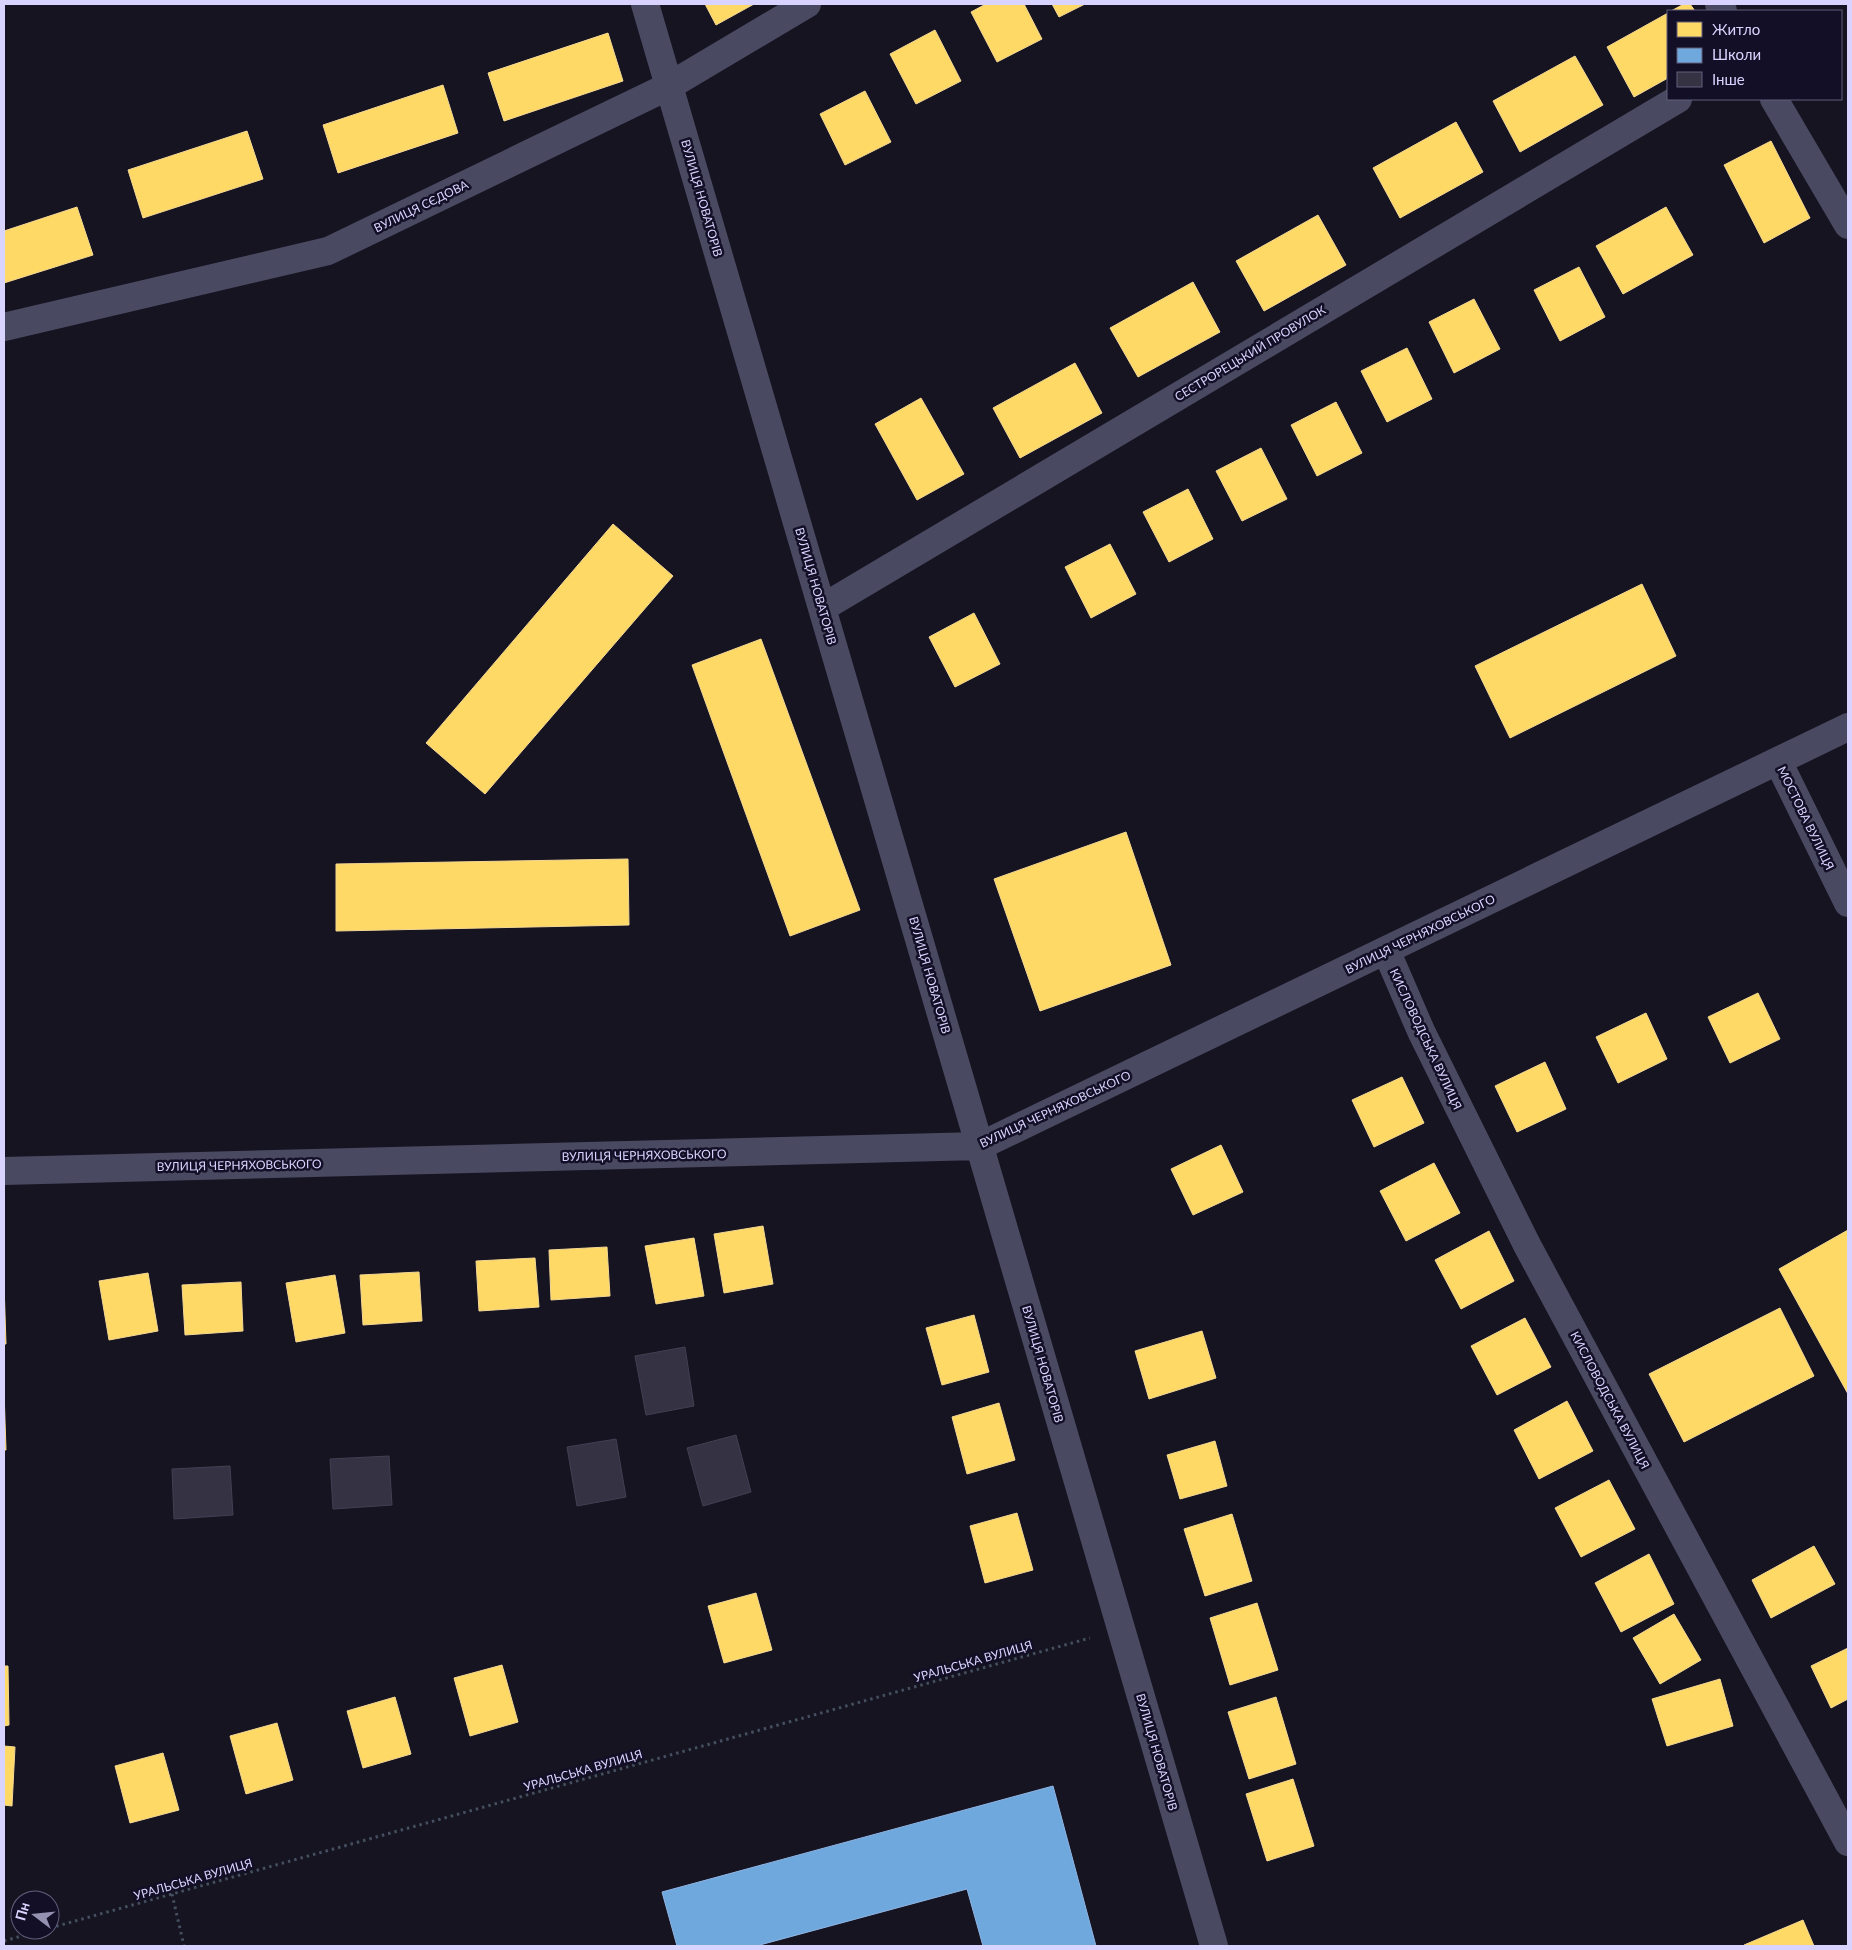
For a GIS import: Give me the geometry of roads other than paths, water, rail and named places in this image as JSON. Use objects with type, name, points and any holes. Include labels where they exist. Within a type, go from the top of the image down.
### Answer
[{"type":"street","name":"ВУЛИЦЯ НОВАТОРІВ","points":[[646,4],[1214,1946]]},
{"type":"street","name":"ВУЛИЦЯ СЄДОВА","points":[[4,327],[328,251],[669,86],[807,4]]},
{"type":"street","name":"СЕСТРОРЕЦЬКИЙ ПРОВУЛОК","points":[[822,608],[1676,100]]},
{"type":"street","points":[[1775,100],[1848,225]]},
{"type":"street","name":"ВУЛИЦЯ ЧЕРНЯХОВСЬКОГО","points":[[4,1171],[980,1146],[1848,727]]},
{"type":"street","name":"МОСТОВА ВУЛИЦЯ","points":[[1778,761],[1848,902]]},
{"type":"street","name":"КИСЛОВОДСЬКА ВУЛИЦЯ","points":[[1386,950],[1425,1040],[1527,1246],[1848,1842]]}]
